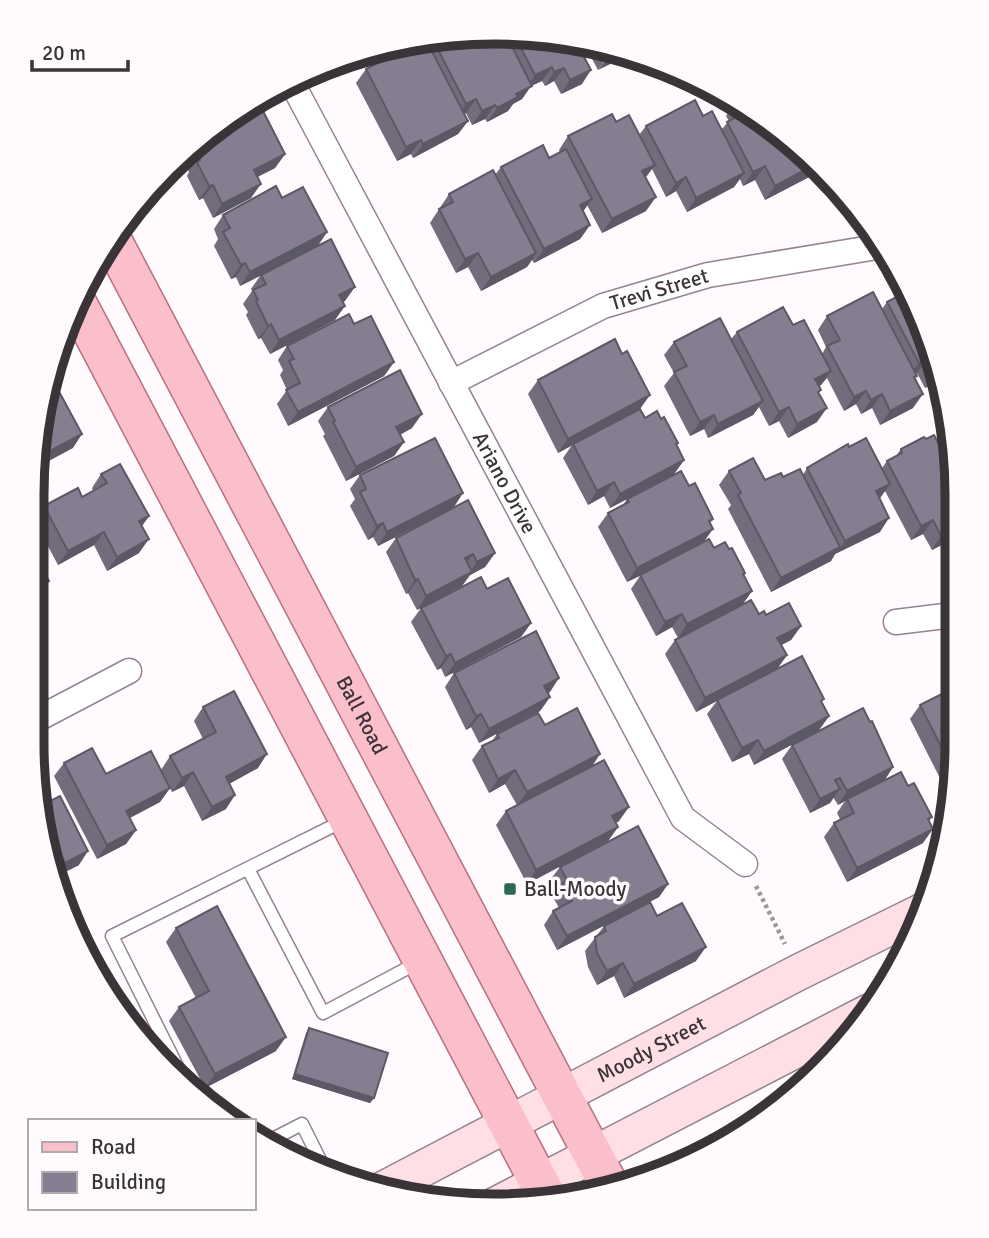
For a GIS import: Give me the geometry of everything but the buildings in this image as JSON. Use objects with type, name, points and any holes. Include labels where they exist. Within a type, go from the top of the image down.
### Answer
[{"type":"main road","name":"Ball Road","points":[[117,249],[606,1180]]},
{"type":"main road","points":[[82,313],[544,1191]]},
{"type":"main road","name":"Moody Street","points":[[395,1183],[799,972],[910,918]]},
{"type":"main road","points":[[544,1191],[593,1155],[848,1023]]},
{"type":"street","name":"Ariano Drive","points":[[296,90],[683,818],[744,864]]},
{"type":"street","name":"Trevi Street","points":[[451,383],[603,306],[708,275],[871,248]]},
{"type":"street","points":[[896,622],[945,616]]},
{"type":"street","points":[[44,716],[129,671]]},
{"type":"lane","points":[[174,1060],[112,936],[348,819]]},
{"type":"lane","points":[[248,869],[323,1013],[422,961]]},
{"type":"lane","points":[[276,1138],[302,1124],[319,1159]]},
{"type":"path","points":[[744,864],[799,972]]},
{"type":"place","name":"Ball-Moody","points":[[510,889]]}]
